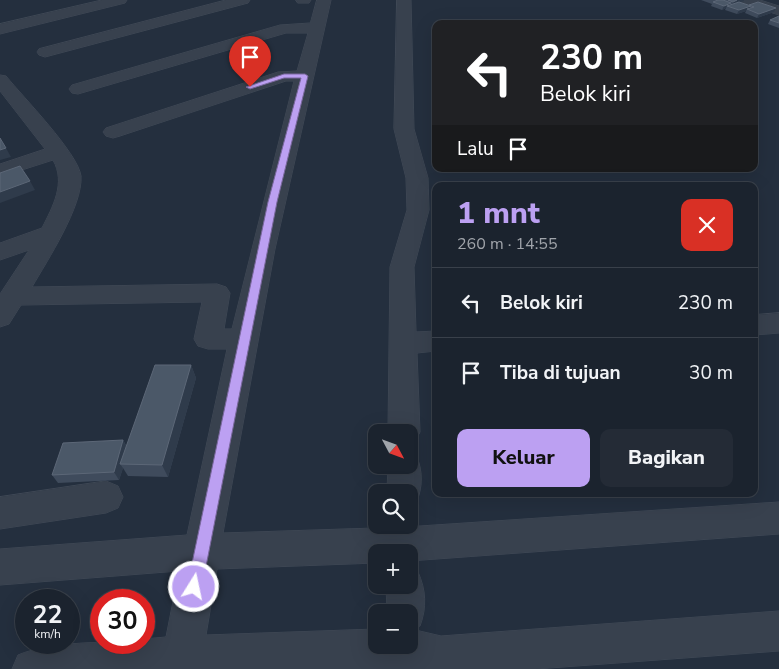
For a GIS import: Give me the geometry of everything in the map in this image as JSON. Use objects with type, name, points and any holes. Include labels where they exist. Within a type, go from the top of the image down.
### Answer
[{"type":"street","points":[[0,22],[93,0]]},
{"type":"street","points":[[0,29],[120,0]]},
{"type":"street","points":[[45,52],[244,0]]},
{"type":"street","points":[[181,662],[201,552],[272,202],[324,0]]},
{"type":"street","points":[[404,0],[404,129],[417,178],[418,210],[402,268],[404,424]]},
{"type":"street","points":[[746,0],[779,11]]},
{"type":"street","points":[[78,89],[285,28],[317,28]]},
{"type":"street","points":[[113,132],[284,76],[305,76]]},
{"type":"street","points":[[0,80],[10,108],[58,151],[70,173],[70,191],[50,233],[6,307]]},
{"type":"street","points":[[0,171],[58,151]]},
{"type":"street","points":[[0,252],[50,233]]},
{"type":"street","points":[[6,307],[254,292]]},
{"type":"street","points":[[217,293],[208,339],[244,339]]},
{"type":"street","points":[[758,325],[779,323]]},
{"type":"street","points":[[402,343],[432,341]]},
{"type":"street","points":[[0,512],[106,498]]},
{"type":"street","points":[[0,567],[201,552],[779,518]]},
{"type":"street","points":[[418,648],[441,656],[779,631]]},
{"type":"street","points":[[32,669],[181,662],[368,647]]},
{"type":"building","points":[[718,0],[731,3],[724,6],[713,2]]},
{"type":"building","points":[[739,2],[751,6],[739,10],[727,6]]},
{"type":"building","points":[[758,2],[776,8],[759,14],[747,9],[754,7],[749,5]]},
{"type":"building","points":[[779,16],[779,23],[770,20]]},
{"type":"building","points":[[0,138],[6,148],[0,150]]},
{"type":"building","points":[[20,166],[30,181],[0,192],[0,173]]},
{"type":"building","points":[[155,365],[191,365],[162,465],[120,464]]},
{"type":"building","points":[[123,440],[114,472],[52,475],[63,443]]},
{"type":"route","points":[[194,587],[272,202],[305,76],[284,76],[250,87]]}]
